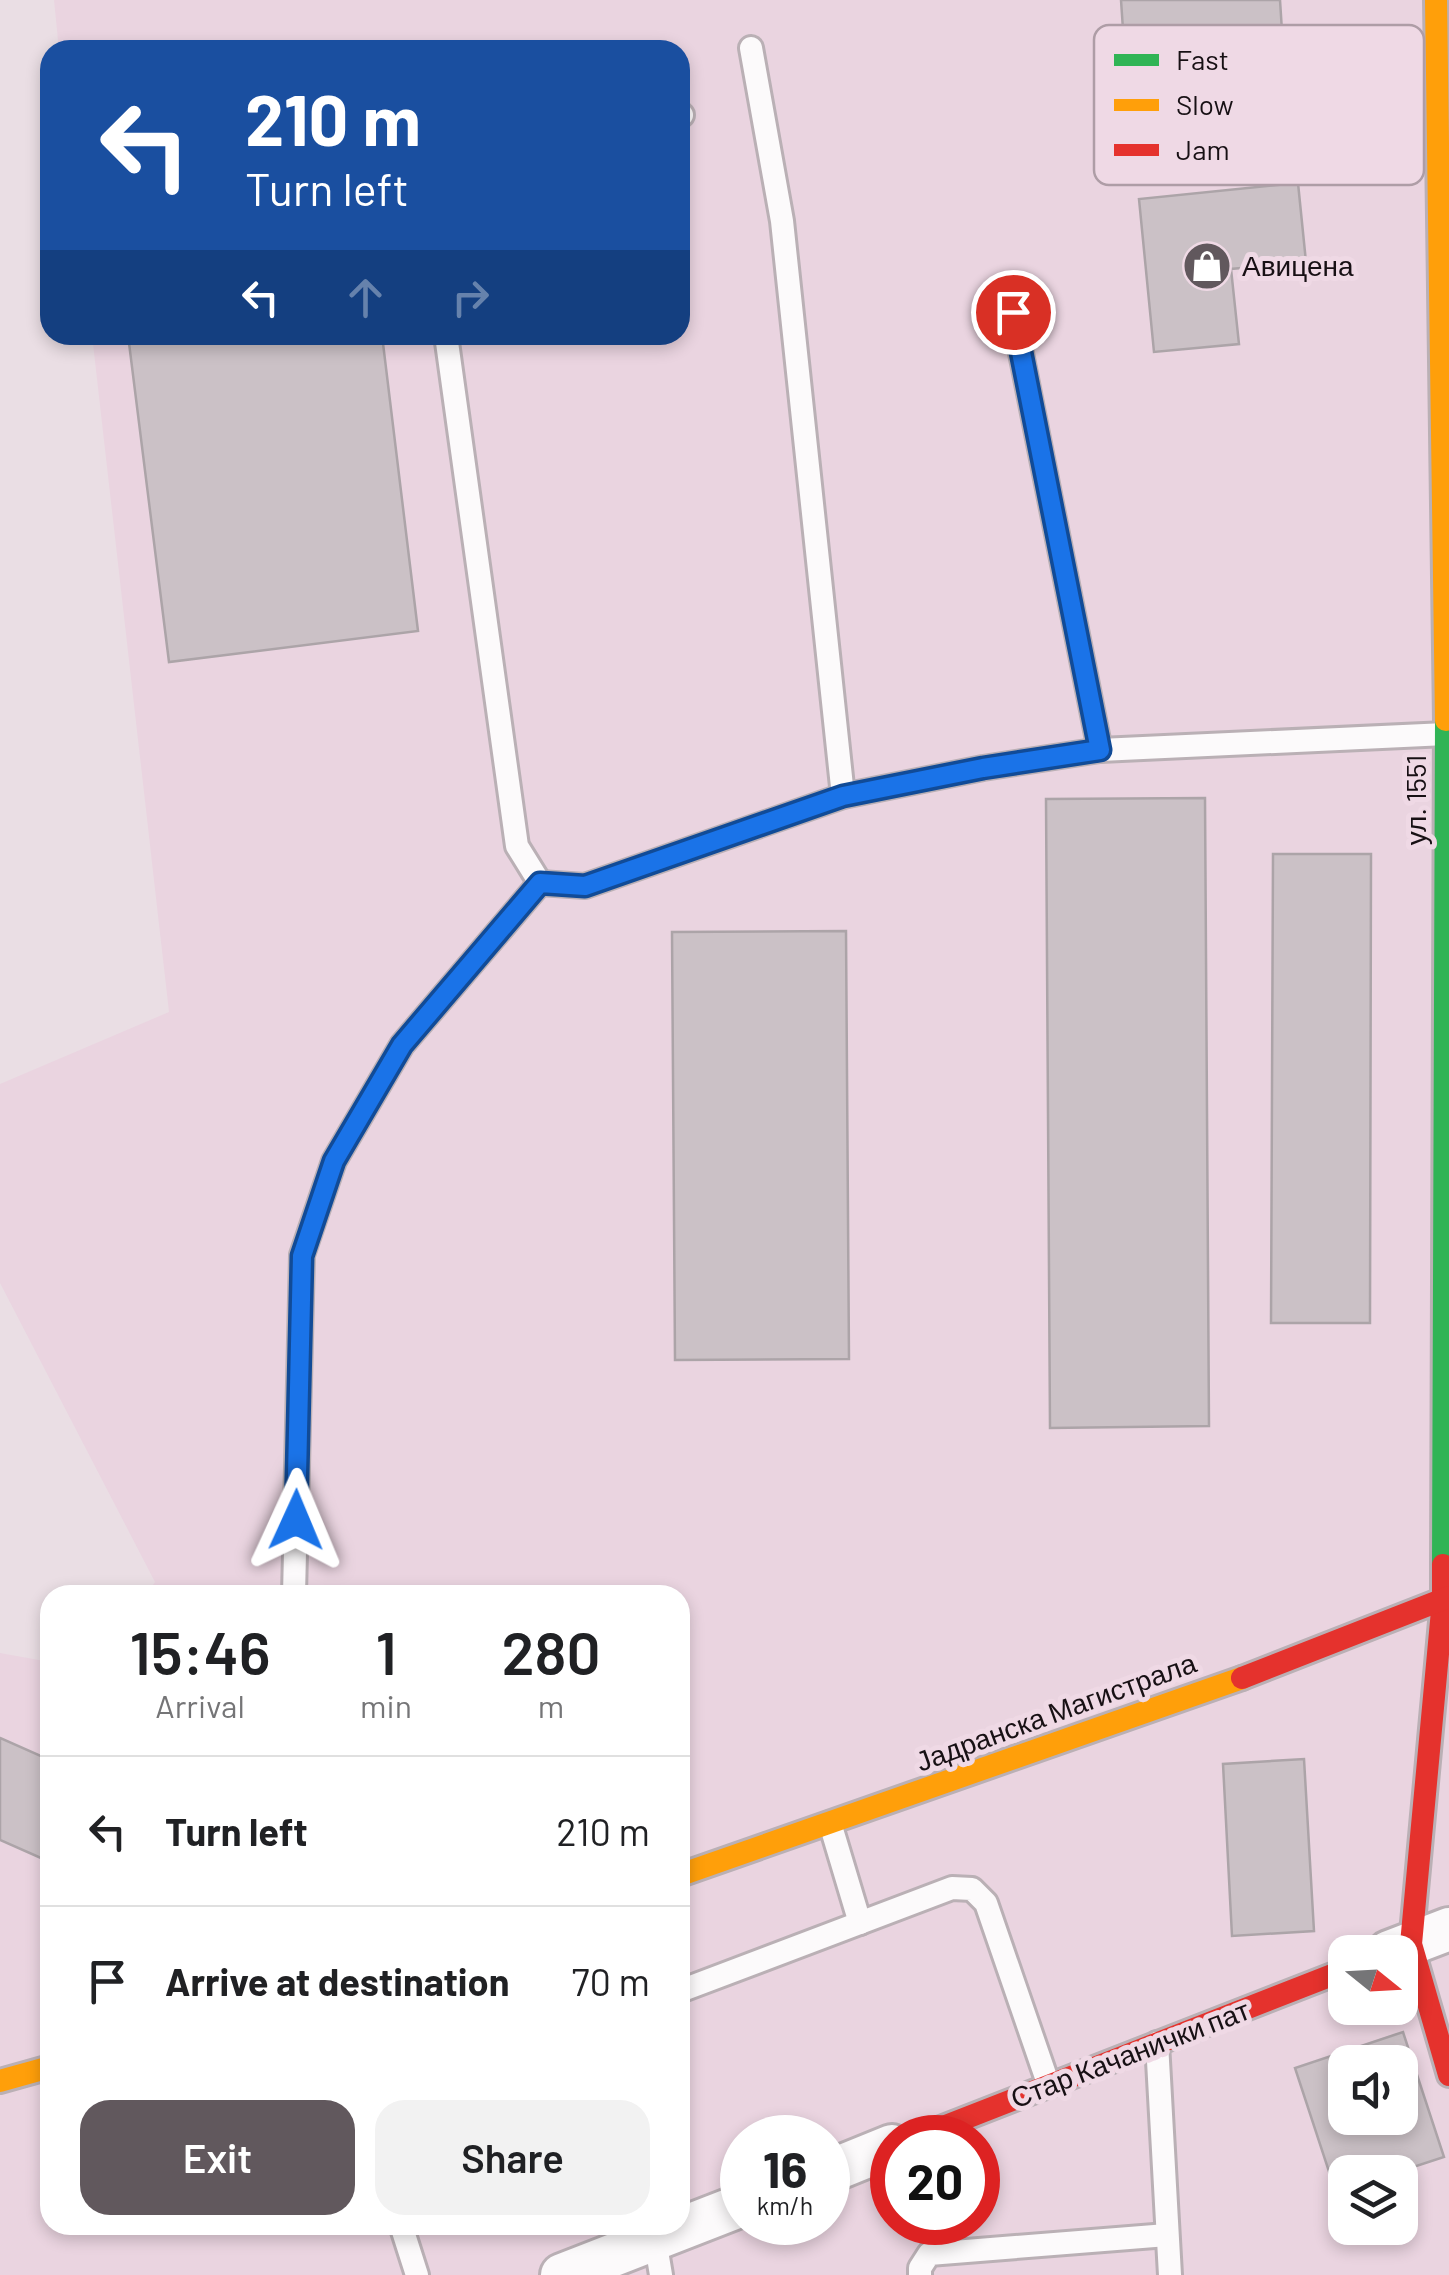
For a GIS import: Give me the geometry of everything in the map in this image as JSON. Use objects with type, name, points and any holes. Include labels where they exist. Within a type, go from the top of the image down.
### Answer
[{"type":"street","name":"ул. 1551","points":[[1417,1935],[1446,1598],[1446,734],[1436,0]]},
{"type":"street","name":"Јадранска Магистрала","points":[[690,1871],[1256,1673],[1446,1598]]},
{"type":"street","name":"ул. 1551","points":[[1418,1953],[1430,2018],[1449,2075]]},
{"type":"street","name":"Стар Качанички пат","points":[[974,2115],[1328,1977]]},
{"type":"street","points":[[0,2081],[40,2070]]},
{"type":"street","points":[[562,2275],[658,2257],[720,2219]]},
{"type":"lane","points":[[751,48],[782,221],[843,796]]},
{"type":"lane","points":[[1013,312],[1100,750]]},
{"type":"lane","points":[[447,345],[516,846],[540,883]]},
{"type":"lane","points":[[540,883],[585,886],[843,796],[983,768],[1100,750],[1446,734]]},
{"type":"lane","points":[[294,1585],[302,1256],[327,1180],[334,1161],[402,1045],[540,883]]},
{"type":"lane","points":[[830,1824],[860,1923]]},
{"type":"lane","points":[[690,1987],[952,1888],[972,1889],[986,1903],[1048,2086]]},
{"type":"lane","points":[[1156,2043],[1170,2275]]},
{"type":"lane","points":[[405,2235],[417,2275]]},
{"type":"lane","points":[[920,2275],[929,2254],[1168,2235]]},
{"type":"shaded area","points":[[54,0],[1449,0],[1449,2275],[0,2275],[0,1653],[40,1660],[40,2235],[690,2235],[690,1585],[153,1585],[155,1582],[0,1283],[0,1084],[169,1012],[93,345],[690,345],[690,40],[58,40]]},
{"type":"building","points":[[1121,0],[1280,0],[1282,25],[1123,25]]},
{"type":"building","name":"Авицена","points":[[1298,185],[1306,262],[1231,269],[1239,344],[1154,352],[1139,199]]},
{"type":"building","points":[[129,345],[383,345],[418,631],[169,662]]},
{"type":"building","points":[[1205,798],[1209,1426],[1050,1428],[1046,799]]},
{"type":"building","points":[[1273,854],[1371,854],[1370,1323],[1271,1323]]},
{"type":"building","points":[[846,931],[849,1359],[675,1360],[672,932]]},
{"type":"building","points":[[0,1738],[40,1756],[40,1858],[0,1840]]},
{"type":"building","points":[[1304,1759],[1314,1931],[1232,1936],[1223,1764]]},
{"type":"building","points":[[1403,2032],[1407,2045],[1364,2045]]},
{"type":"building","points":[[1328,2057],[1328,2135],[1418,2135],[1418,2078],[1444,2157],[1418,2165],[1418,2155],[1328,2155],[1328,2169],[1295,2068]]},
{"type":"traffic: fast","points":[[1443,1565],[1446,720]]},
{"type":"traffic: slow","points":[[1436,0],[1446,720]]},
{"type":"traffic: slow","points":[[690,1871],[1242,1678]]},
{"type":"traffic: slow","points":[[0,2081],[40,2070]]},
{"type":"traffic: jam","points":[[1443,1565],[1411,1944],[1449,2075]]},
{"type":"traffic: jam","points":[[1242,1678],[1449,1597]]},
{"type":"traffic: jam","points":[[974,2115],[1328,1977]]},
{"type":"place","name":"Авицена","points":[[1207,266]]},
{"type":"route","points":[[296,1520],[302,1256],[334,1161],[402,1045],[540,883],[585,886],[843,796],[1100,750],[1013,312]]}]
